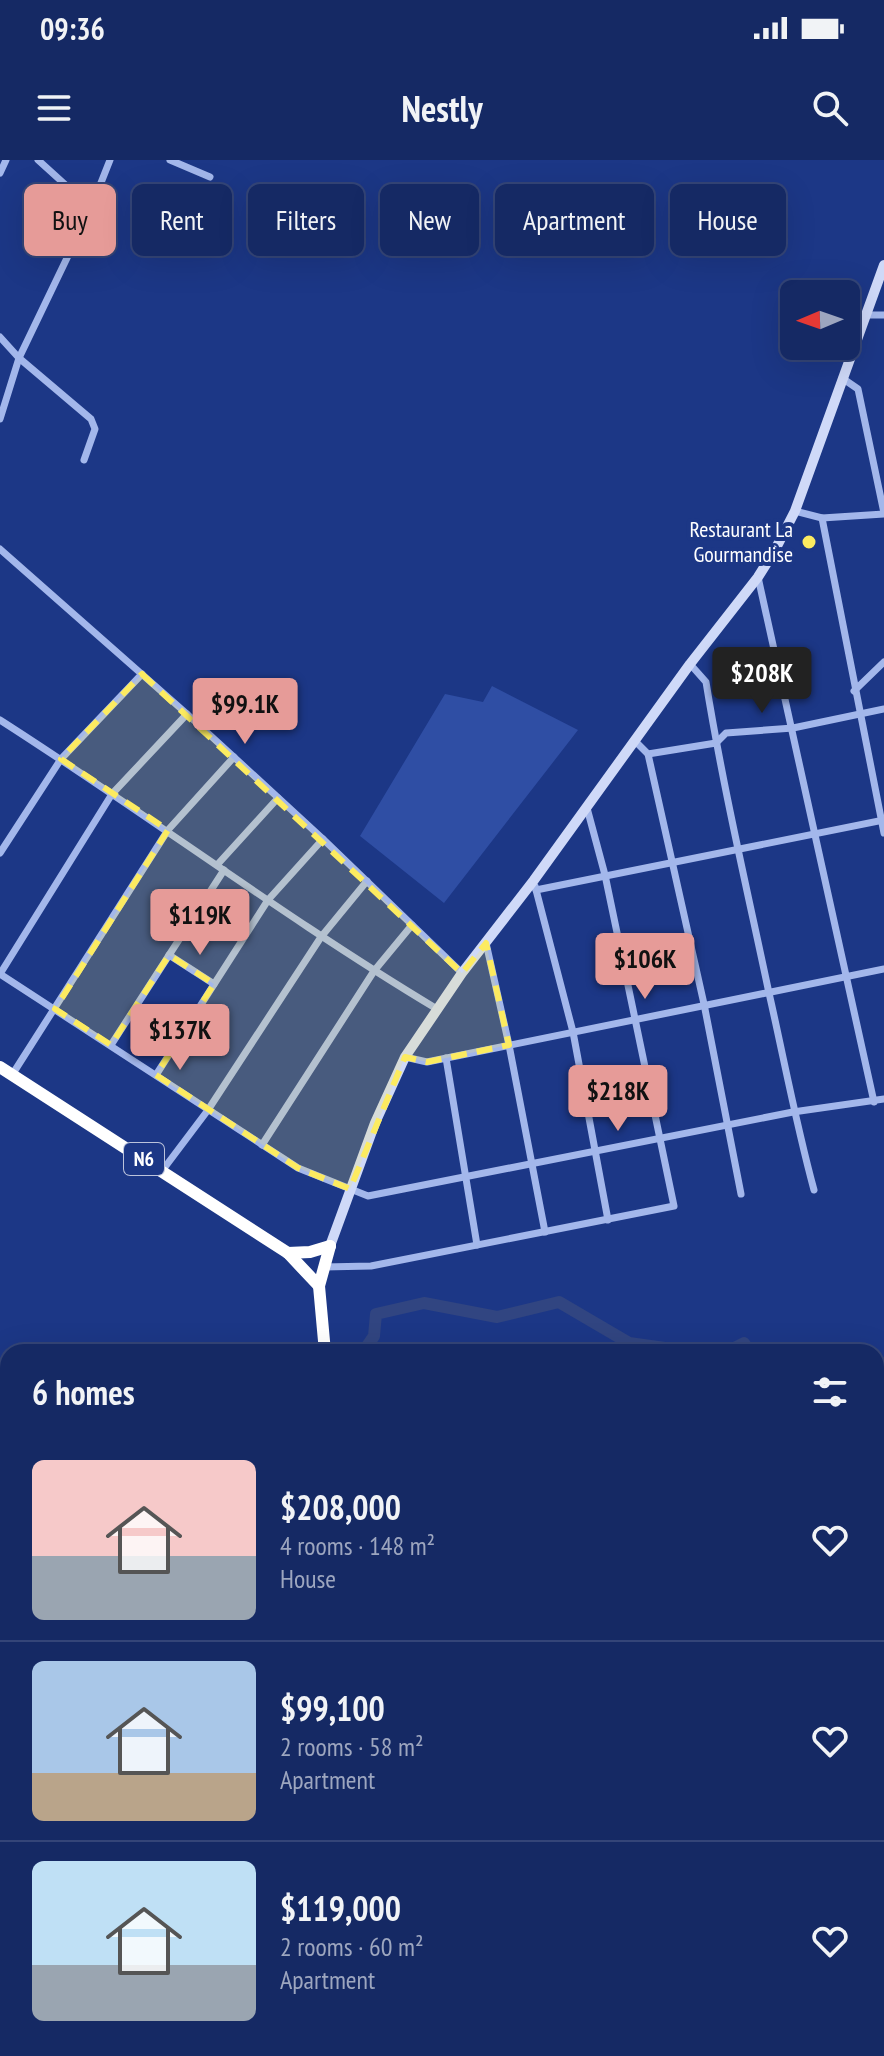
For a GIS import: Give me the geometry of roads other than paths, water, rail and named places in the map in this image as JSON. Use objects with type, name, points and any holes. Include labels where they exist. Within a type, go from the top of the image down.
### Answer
[{"type":"highway","name":"N6","points":[[0,1067],[288,1253],[319,1286]]},
{"type":"highway","points":[[288,1253],[310,1252],[330,1246]]},
{"type":"highway","points":[[324,1344],[319,1286],[330,1246]]},
{"type":"main road","points":[[330,1246],[375,1123],[405,1057],[462,973],[535,885],[690,664],[758,577],[795,511],[884,265]]},
{"type":"street","points":[[0,173],[6,160]]},
{"type":"street","points":[[38,160],[64,184]]},
{"type":"street","points":[[100,184],[110,160]]},
{"type":"street","points":[[170,160],[210,177]]},
{"type":"street","points":[[0,419],[19,358],[68,256]]},
{"type":"street","points":[[865,315],[884,315]]},
{"type":"street","points":[[0,337],[19,358],[91,419],[95,429],[84,460]]},
{"type":"street","points":[[795,511],[822,518],[884,513],[858,389],[842,378]]},
{"type":"street","points":[[822,518],[884,833]]},
{"type":"street","points":[[0,549],[234,757],[462,973]]},
{"type":"street","points":[[758,577],[874,1102]]},
{"type":"street","points":[[854,691],[884,662]]},
{"type":"street","points":[[690,664],[706,682],[736,850],[793,1112],[814,1190]]},
{"type":"street","points":[[0,853],[61,759],[142,674]]},
{"type":"street","points":[[648,754],[716,743],[726,733],[793,728],[884,709]]},
{"type":"street","points":[[187,714],[112,794],[0,974],[298,1168],[368,1196],[793,1112],[884,1099]]},
{"type":"street","points":[[0,720],[168,830],[321,937],[437,1009]]},
{"type":"street","points":[[635,741],[648,754],[704,1004],[741,1194]]},
{"type":"street","points":[[12,1075],[168,830],[234,757]]},
{"type":"street","points":[[111,1045],[221,867],[278,798]]},
{"type":"street","points":[[324,1267],[371,1266],[674,1206],[605,875],[587,808]]},
{"type":"street","points":[[608,1220],[573,1032],[535,885],[605,875],[883,820]]},
{"type":"street","points":[[156,1075],[268,900],[323,839]]},
{"type":"street","points":[[162,1171],[208,1110],[321,937],[367,881]]},
{"type":"street","points":[[262,1145],[374,971],[412,925]]},
{"type":"street","points":[[486,943],[545,1232]]},
{"type":"street","points":[[169,955],[214,984]]},
{"type":"street","points":[[405,1057],[427,1062],[884,969]]},
{"type":"street","points":[[446,1058],[477,1245]]},
{"type":"waterway","points":[[368,1344],[374,1336],[376,1314],[424,1303],[497,1317],[559,1302],[629,1343],[636,1344]]},
{"type":"place","name":"Restaurant La Gourmandise","points":[[809,542]]}]
